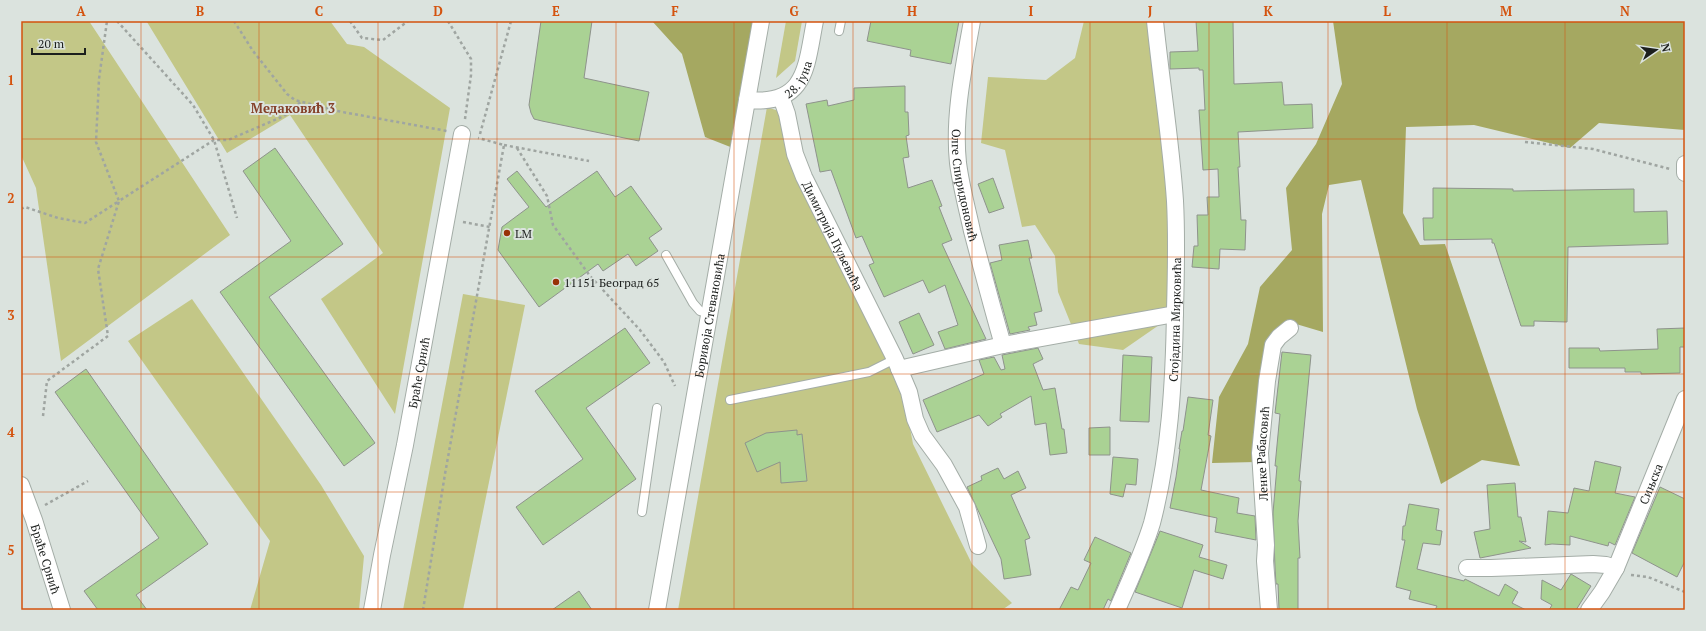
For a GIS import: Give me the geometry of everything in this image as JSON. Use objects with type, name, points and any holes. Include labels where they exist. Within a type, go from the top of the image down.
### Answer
[{"type":"street","name":"Боривоја Стевановића","points":[[657,610],[761,21]]},
{"type":"street","name":"28. јуна","points":[[747,100],[767,101],[781,97],[790,92],[803,75],[815,21]]},
{"type":"street","name":"Олге Спиридоновић","points":[[972,21],[960,88],[957,142],[958,162],[964,198],[986,286],[1003,345]]},
{"type":"street","name":"Стојадина Мирковића","points":[[1117,610],[1134,571],[1151,524],[1171,414],[1175,314],[1175,202],[1155,21]]},
{"type":"street","name":"Димитрија Пуљевића","points":[[781,97],[787,114],[795,154],[804,177],[897,364],[909,392],[915,419],[922,435],[944,466],[960,493],[969,514],[978,546]]},
{"type":"street","name":"Браће Срнић","points":[[372,610],[405,445],[462,134]]},
{"type":"street","points":[[1685,164],[1685,172]]},
{"type":"street","points":[[897,364],[1175,314]]},
{"type":"street","name":"Ленке Рабасовић","points":[[1269,610],[1265,565],[1266,544],[1260,453],[1263,412],[1273,345],[1279,337],[1290,328]]},
{"type":"street","name":"Сињска","points":[[1589,610],[1614,571],[1685,399]]},
{"type":"street","name":"Браће Срнић","points":[[21,485],[34,520],[62,610]]},
{"type":"street","points":[[1467,568],[1606,564],[1614,571]]},
{"type":"lane","points":[[839,31],[841,21]]},
{"type":"lane","points":[[666,255],[693,303],[700,311],[709,313]]},
{"type":"lane","points":[[730,400],[869,372],[897,364]]},
{"type":"lane","points":[[642,512],[657,408]]},
{"type":"path","points":[[43,416],[47,381],[108,336],[98,269],[119,201],[96,142],[99,79],[107,21]]},
{"type":"path","points":[[117,21],[193,105],[214,140],[238,218]]},
{"type":"path","points":[[234,21],[253,51],[287,94],[295,100],[337,111],[462,134],[517,148],[588,162]]},
{"type":"path","points":[[350,21],[362,38],[383,40],[408,21]]},
{"type":"path","points":[[448,21],[471,59],[471,75],[462,134]]},
{"type":"path","points":[[479,138],[511,21]]},
{"type":"path","points":[[21,209],[25,207],[58,218],[84,223],[214,140],[228,140],[284,116],[302,102]]},
{"type":"path","points":[[1525,142],[1593,150],[1633,159],[1666,169],[1685,172]]},
{"type":"path","points":[[423,610],[445,474],[504,145]]},
{"type":"path","points":[[517,148],[547,196],[553,225],[590,276],[640,330],[664,362],[675,386]]},
{"type":"path","points":[[469,223],[490,227]]},
{"type":"path","points":[[53,501],[88,482]]},
{"type":"path","points":[[1614,571],[1648,578],[1685,592]]},
{"type":"green space","points":[[21,21],[89,21],[230,235],[61,361],[36,188],[21,155]]},
{"type":"green space","points":[[330,21],[347,44],[364,47],[450,108],[395,414],[321,299],[383,253],[290,115],[227,153],[147,22]]},
{"type":"green space","points":[[652,21],[761,21],[738,150],[705,137],[682,54]]},
{"type":"green space","points":[[786,21],[802,21],[795,61],[776,78]]},
{"type":"green space","points":[[1084,21],[1157,21],[1175,314],[1123,350],[1079,344],[1058,292],[1055,256],[1035,225],[1022,227],[1005,150],[981,143],[988,77],[1046,80],[1075,58]]},
{"type":"green space","points":[[1333,21],[1685,21],[1685,130],[1599,123],[1570,148],[1474,125],[1406,127],[1403,213],[1420,245],[1445,244],[1520,466],[1482,460],[1441,484],[1417,409],[1361,180],[1329,185],[1322,214],[1323,332],[1286,321],[1273,345],[1256,462],[1212,463],[1219,397],[1248,344],[1260,287],[1292,250],[1286,188],[1316,144],[1342,84]]},
{"type":"green space","points":[[767,107],[787,114],[790,135],[899,369],[913,444],[972,564],[1012,603],[1002,610],[678,610]]},
{"type":"green space","points":[[463,294],[525,305],[463,610],[403,610]]},
{"type":"green space","points":[[192,299],[321,485],[364,556],[359,610],[250,610],[270,541],[128,341]]},
{"type":"building","points":[[541,21],[592,21],[584,78],[649,92],[639,141],[534,119],[529,105]]},
{"type":"building","points":[[871,21],[959,21],[951,64],[910,56],[911,50],[867,41]]},
{"type":"building","points":[[1196,21],[1233,21],[1234,84],[1282,82],[1284,105],[1312,104],[1313,128],[1238,132],[1241,220],[1246,220],[1245,250],[1220,249],[1219,269],[1192,267],[1194,246],[1198,246],[1197,215],[1208,215],[1207,197],[1219,197],[1218,169],[1203,170],[1199,110],[1205,110],[1203,70],[1199,70],[1199,68],[1170,69],[1170,52],[1198,51]]},
{"type":"building","points":[[905,86],[905,112],[908,112],[909,135],[906,136],[909,157],[903,158],[908,188],[932,180],[942,206],[939,207],[952,240],[942,244],[986,339],[945,349],[938,332],[958,325],[945,285],[929,293],[923,280],[884,297],[869,265],[874,263],[862,236],[856,238],[831,170],[820,172],[806,104],[827,100],[828,106],[854,100],[854,88]]},
{"type":"building","points":[[275,148],[343,244],[269,297],[375,443],[344,466],[220,292],[291,241],[243,171]]},
{"type":"building","points":[[517,171],[546,207],[597,171],[615,197],[631,186],[662,229],[649,238],[658,251],[636,266],[628,254],[603,271],[598,264],[539,307],[498,250],[502,227],[529,207],[507,179]]},
{"type":"building","points":[[993,178],[1004,208],[989,213],[978,184]]},
{"type":"building","points":[[1433,188],[1513,189],[1513,191],[1634,189],[1634,212],[1667,211],[1668,244],[1568,247],[1567,322],[1534,321],[1534,326],[1521,326],[1494,243],[1492,243],[1492,239],[1424,240],[1423,218],[1433,218]]},
{"type":"building","points":[[1028,240],[1032,258],[1029,258],[1042,311],[1034,313],[1037,325],[1028,327],[1030,330],[1010,334],[990,263],[1002,260],[999,245]]},
{"type":"building","points":[[919,313],[934,345],[913,354],[899,322]]},
{"type":"building","points":[[625,328],[650,363],[586,408],[636,479],[543,545],[516,507],[583,459],[535,391]]},
{"type":"building","points":[[1685,328],[1685,347],[1680,347],[1680,373],[1641,374],[1641,372],[1625,372],[1625,368],[1569,368],[1569,348],[1599,348],[1600,351],[1658,349],[1657,329]]},
{"type":"building","points":[[1038,348],[1043,359],[1033,364],[1043,390],[1055,388],[1062,429],[1064,429],[1067,453],[1050,455],[1046,423],[1035,425],[1031,396],[1000,414],[1002,417],[988,426],[979,415],[937,432],[923,400],[984,374],[979,360],[994,357],[1001,370],[1005,369],[1002,355]]},
{"type":"building","points":[[1282,352],[1311,355],[1299,481],[1301,481],[1298,521],[1300,558],[1298,558],[1298,610],[1279,610],[1278,584],[1276,584],[1275,568],[1273,513],[1277,466],[1275,466],[1280,414],[1275,413]]},
{"type":"building","points":[[1123,355],[1152,357],[1149,422],[1120,421]]},
{"type":"building","points":[[86,369],[208,544],[136,595],[147,610],[98,610],[84,591],[159,538],[55,392]]},
{"type":"building","points":[[1188,397],[1213,400],[1208,435],[1211,436],[1201,490],[1239,498],[1237,513],[1255,516],[1256,540],[1215,532],[1217,518],[1170,508]]},
{"type":"building","points":[[1110,427],[1110,455],[1089,455],[1089,428]]},
{"type":"building","points":[[797,430],[797,435],[802,434],[807,481],[781,483],[780,462],[757,472],[745,443],[766,433]]},
{"type":"building","points":[[1113,457],[1138,459],[1136,485],[1126,484],[1123,497],[1110,494]]},
{"type":"building","points":[[1595,461],[1621,467],[1615,493],[1635,497],[1615,545],[1609,542],[1608,546],[1570,536],[1570,545],[1545,545],[1548,511],[1568,513],[1574,488],[1589,491]]},
{"type":"building","points":[[998,468],[1004,479],[1018,471],[1026,488],[1011,495],[1030,538],[1025,540],[1031,575],[1004,579],[1001,559],[967,487],[982,480],[981,476]]},
{"type":"building","points":[[1515,483],[1518,517],[1521,517],[1526,542],[1519,541],[1531,548],[1480,558],[1474,532],[1490,529],[1487,485]]},
{"type":"building","points":[[1660,487],[1685,499],[1685,561],[1677,577],[1632,553]]},
{"type":"building","points":[[1409,504],[1439,509],[1436,530],[1442,531],[1440,545],[1423,543],[1417,569],[1464,581],[1465,579],[1499,596],[1505,584],[1518,592],[1512,603],[1526,610],[1435,610],[1437,606],[1409,599],[1411,591],[1396,587],[1405,540],[1402,540],[1403,526],[1405,526]]},
{"type":"building","points":[[1160,531],[1203,545],[1199,557],[1227,565],[1223,579],[1194,570],[1182,608],[1135,592]]},
{"type":"building","points":[[1095,537],[1131,553],[1111,601],[1108,599],[1103,610],[1059,610],[1071,587],[1078,590],[1091,563],[1084,560]]},
{"type":"building","points":[[1571,574],[1591,586],[1576,610],[1549,610],[1552,605],[1541,599],[1542,580],[1561,590]]},
{"type":"building","points":[[579,591],[592,610],[552,610]]},
{"type":"place","name":"LM","points":[[507,233]]},
{"type":"place","name":"11151 Београд 65","points":[[556,282]]},
{"type":"district","name":"Медаковић 3","points":[[293,108]]}]
